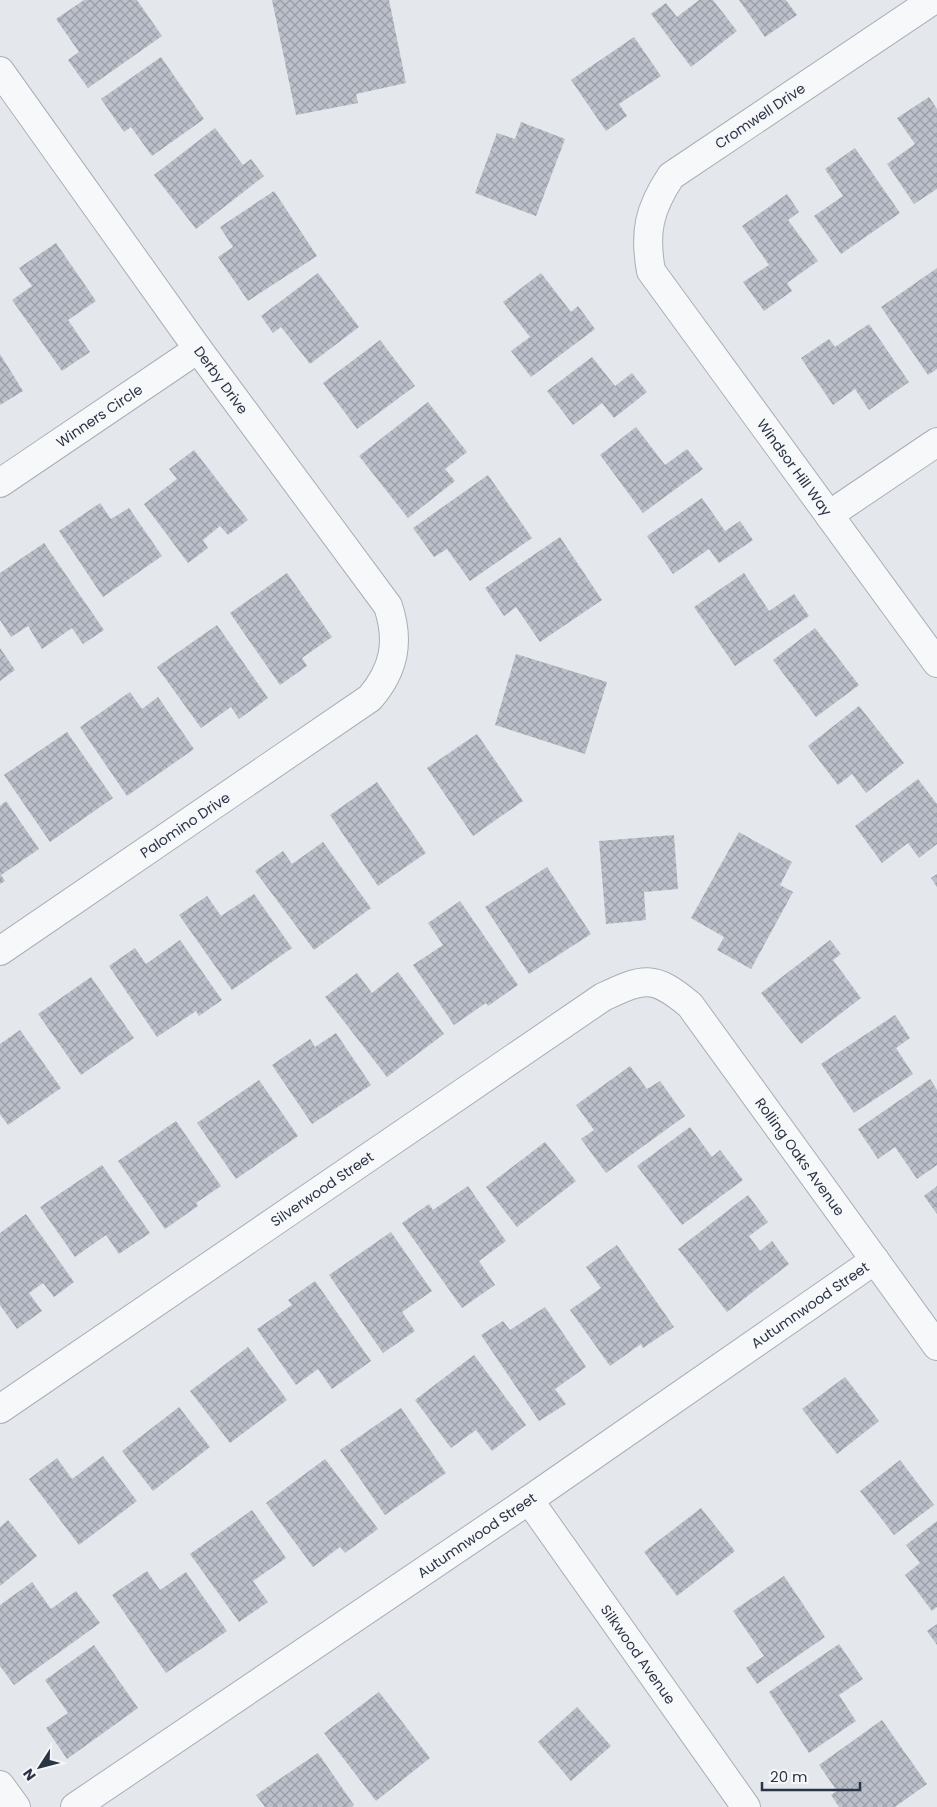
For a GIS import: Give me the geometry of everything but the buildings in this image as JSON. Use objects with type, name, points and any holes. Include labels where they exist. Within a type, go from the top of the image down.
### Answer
[{"type":"street","name":"Cromwell Drive","points":[[651,271],[647,251],[648,230],[659,194],[671,176],[933,0]]},
{"type":"street","name":"Derby Drive","points":[[0,71],[198,349],[388,606],[394,629],[393,655],[389,671],[370,698]]},
{"type":"street","name":"Windsor Hill Way","points":[[651,271],[937,663]]},
{"type":"street","name":"Winners Circle","points":[[0,482],[198,349]]},
{"type":"street","points":[[829,514],[937,442]]},
{"type":"street","name":"Palomino Drive","points":[[0,951],[370,698]]},
{"type":"street","name":"Rolling Oaks Avenue","points":[[650,981],[665,986],[690,1005],[937,1346]]},
{"type":"street","name":"Silverwood Street","points":[[0,1409],[602,997],[632,984],[650,981]]},
{"type":"street","name":"Autumnwood Street","points":[[75,1807],[529,1500],[875,1260]]},
{"type":"street","name":"Silkwood Avenue","points":[[529,1500],[746,1807]]},
{"type":"street","points":[[0,1785],[16,1807]]}]
